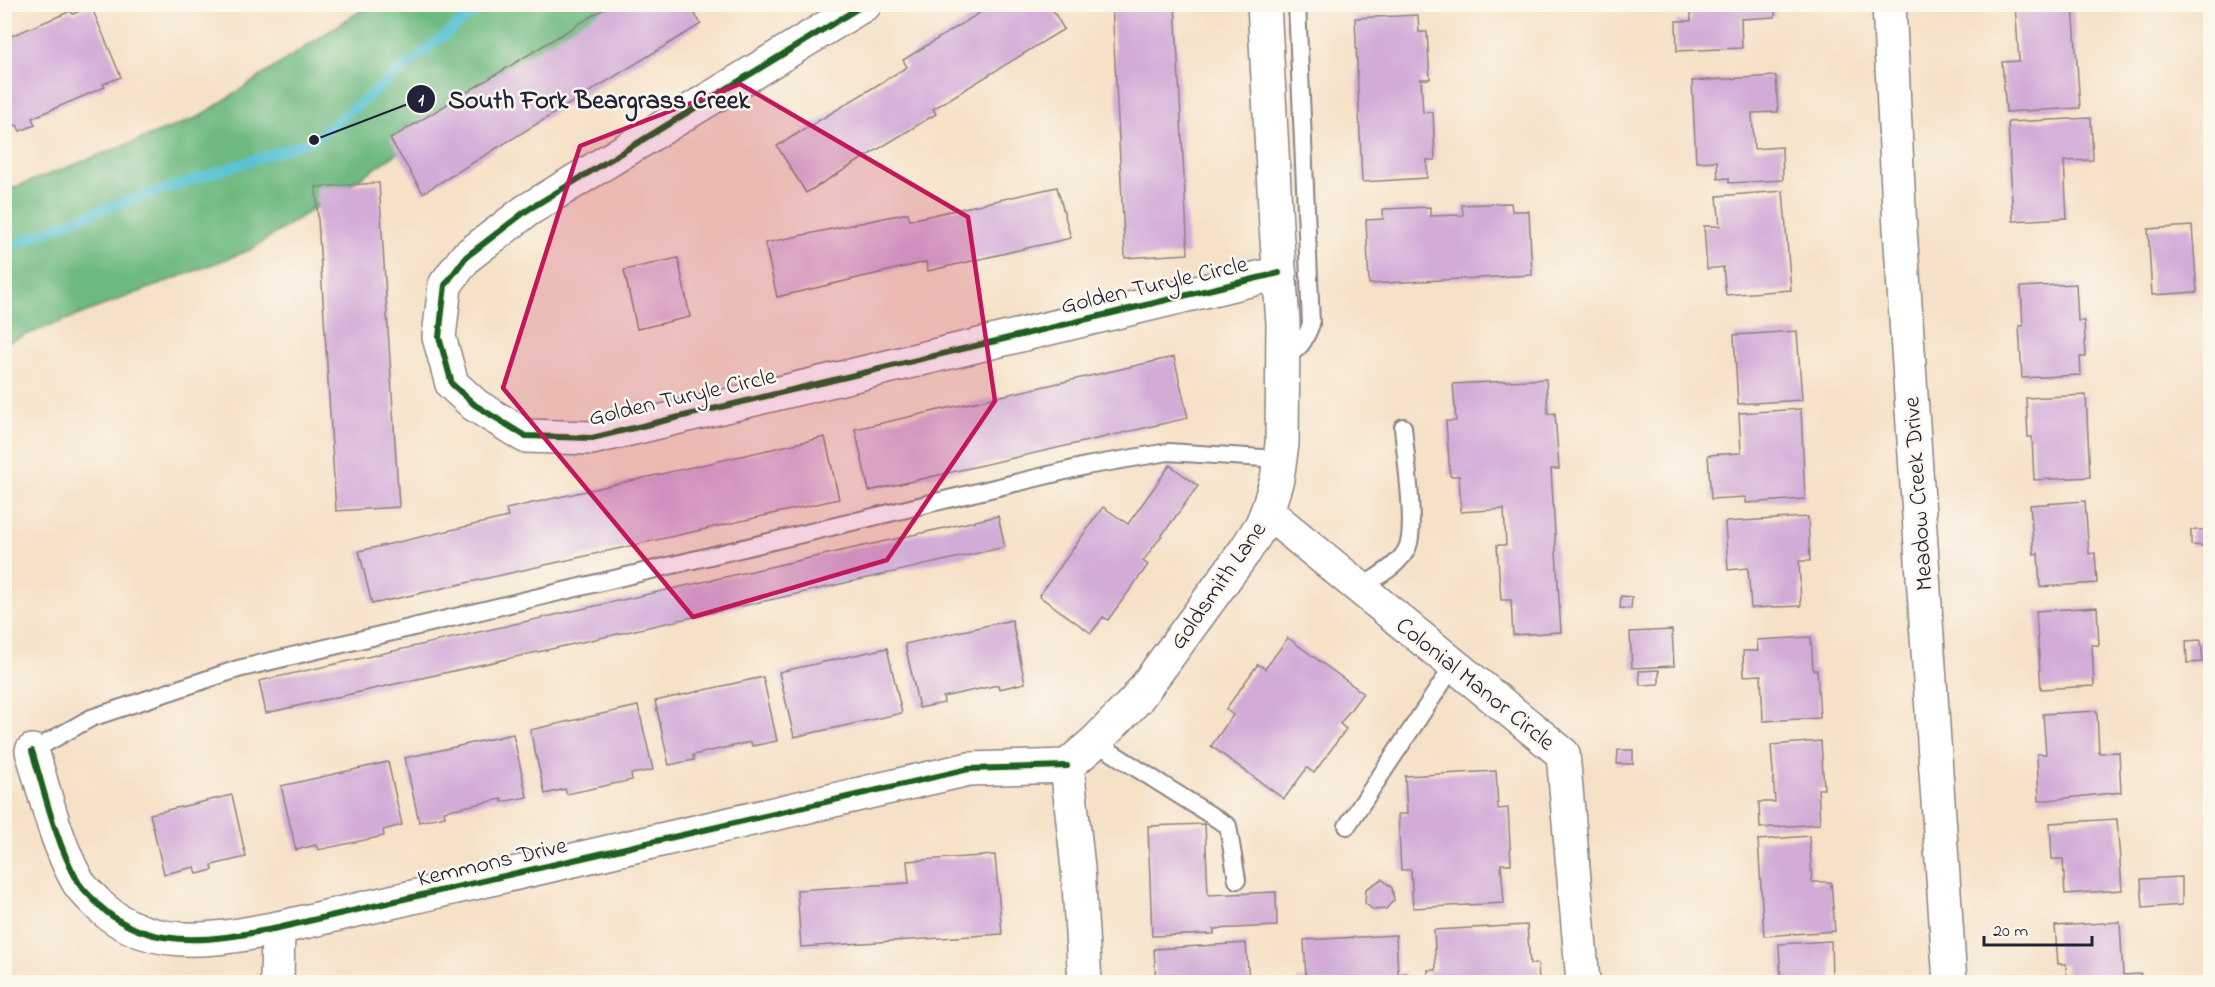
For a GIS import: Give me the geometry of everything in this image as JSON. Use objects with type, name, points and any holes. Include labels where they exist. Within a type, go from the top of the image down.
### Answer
[{"type":"street","name":"Golden Turyle Circle","points":[[865,4],[526,211],[466,256],[445,285],[443,295],[439,337],[452,384],[475,405],[525,436],[592,438],[1279,273]]},
{"type":"street","name":"Goldsmith Lane","points":[[1067,766],[1095,742],[1136,700],[1261,526],[1277,479],[1280,459],[1283,323],[1264,4]]},
{"type":"street","name":"Meadow Creek Drive","points":[[1889,4],[1900,229],[1950,982]]},
{"type":"street","name":"Colonial Manor Circle","points":[[1267,512],[1563,754],[1584,982]]},
{"type":"street","name":"Kemmons Drive","points":[[32,751],[58,836],[77,881],[101,909],[123,924],[158,936],[205,940],[278,928],[969,769],[1067,766]]},
{"type":"street","points":[[1067,766],[1078,868],[1085,982]]},
{"type":"street","points":[[277,982],[278,928]]},
{"type":"lane","points":[[1283,356],[1293,353],[1304,342],[1311,324],[1297,4]]},
{"type":"lane","points":[[1360,588],[1398,561],[1408,547],[1411,527],[1403,427]]},
{"type":"lane","points":[[32,751],[91,718],[238,669],[1086,466],[1168,452],[1280,459]]},
{"type":"lane","points":[[1347,826],[1454,665]]},
{"type":"lane","points":[[1095,742],[1228,826],[1237,880]]},
{"type":"highlighted area","points":[[740,84],[968,217],[995,401],[887,560],[693,617],[503,388],[580,146]]},
{"type":"green space","points":[[369,5],[624,5],[250,250],[5,343],[5,191],[199,117]]},
{"type":"building","points":[[994,4],[1049,4],[1064,29],[933,109],[936,114],[806,193],[777,146],[907,67],[903,60]]},
{"type":"building","points":[[1112,4],[1175,4],[1188,254],[1125,258]]},
{"type":"building","points":[[1691,4],[1775,4],[1775,17],[1741,19],[1742,48],[1677,51],[1676,21],[1691,21]]},
{"type":"building","points":[[2015,4],[2073,4],[2080,108],[2006,112],[2002,62],[2019,61]]},
{"type":"building","points":[[610,5],[689,5],[701,24],[423,193],[390,139]]},
{"type":"building","points":[[91,6],[121,77],[103,84],[105,87],[32,118],[35,125],[20,131],[17,125],[4,130],[4,39],[71,11],[73,14]]},
{"type":"building","points":[[1418,15],[1419,32],[1427,32],[1430,79],[1421,79],[1423,113],[1433,112],[1435,160],[1427,160],[1427,178],[1362,182],[1355,18]]},
{"type":"building","points":[[1776,76],[1778,112],[1752,113],[1754,149],[1782,147],[1783,180],[1729,183],[1729,178],[1718,179],[1717,161],[1696,162],[1692,81]]},
{"type":"building","points":[[2091,118],[2093,160],[2064,161],[2067,218],[2013,221],[2008,122]]},
{"type":"building","points":[[379,183],[399,507],[336,511],[316,187]]},
{"type":"building","points":[[1057,187],[1071,238],[928,271],[926,262],[777,297],[765,243],[908,213],[910,220]]},
{"type":"building","points":[[1783,191],[1791,290],[1726,295],[1723,267],[1707,269],[1704,226],[1720,226],[1717,196]]},
{"type":"building","points":[[1511,203],[1512,211],[1529,211],[1532,275],[1369,284],[1366,220],[1383,219],[1383,209],[1430,207],[1430,216],[1463,215],[1462,205]]},
{"type":"building","points":[[2192,226],[2197,292],[2152,295],[2148,229]]},
{"type":"building","points":[[678,258],[690,317],[637,329],[624,270]]},
{"type":"building","points":[[2076,284],[2078,321],[2084,321],[2086,357],[2080,357],[2081,375],[2022,378],[2019,326],[2023,326],[2021,287]]},
{"type":"building","points":[[1797,331],[1802,400],[1738,404],[1734,335]]},
{"type":"building","points":[[1174,357],[1188,418],[869,491],[855,429]]},
{"type":"building","points":[[1546,379],[1548,414],[1555,413],[1559,469],[1551,469],[1561,632],[1513,635],[1511,600],[1501,600],[1497,545],[1506,545],[1504,509],[1461,512],[1459,476],[1450,476],[1446,421],[1456,421],[1453,384]]},
{"type":"building","points":[[2086,395],[2090,477],[2034,480],[2032,437],[2028,437],[2026,398]]},
{"type":"building","points":[[1801,409],[1805,499],[1746,503],[1746,497],[1711,499],[1708,455],[1741,453],[1739,413]]},
{"type":"building","points":[[825,437],[839,499],[372,604],[359,551],[508,517],[506,509]]},
{"type":"building","points":[[1170,465],[1198,486],[1143,561],[1148,565],[1108,620],[1103,617],[1091,633],[1039,596],[1103,507],[1128,524]]},
{"type":"building","points":[[2085,501],[2089,554],[2095,553],[2097,583],[2040,587],[2038,553],[2034,554],[2030,505]]},
{"type":"building","points":[[998,516],[1005,547],[266,713],[259,681]]},
{"type":"building","points":[[1808,517],[1810,561],[1799,561],[1801,606],[1751,608],[1748,568],[1728,570],[1725,522]]},
{"type":"building","points":[[2191,530],[2207,530],[2207,546],[2191,545]]},
{"type":"building","points":[[1621,596],[1632,597],[1631,609],[1620,608]]},
{"type":"building","points":[[2097,607],[2099,645],[2092,645],[2094,686],[2041,689],[2036,611]]},
{"type":"building","points":[[1012,620],[1025,683],[999,689],[998,685],[943,697],[944,703],[919,708],[905,644]]},
{"type":"building","points":[[1672,630],[1674,666],[1632,668],[1630,632]]},
{"type":"building","points":[[1811,637],[1813,670],[1817,670],[1820,718],[1763,721],[1761,675],[1744,676],[1743,651],[1758,651],[1757,640]]},
{"type":"building","points":[[1288,638],[1363,693],[1340,724],[1346,729],[1314,773],[1307,768],[1284,799],[1211,746],[1233,715],[1226,709],[1258,664],[1265,669]]},
{"type":"building","points":[[2201,640],[2203,662],[2187,663],[2186,641]]},
{"type":"building","points":[[887,648],[902,713],[794,737],[779,672]]},
{"type":"building","points":[[1659,670],[1659,684],[1640,685],[1639,671]]},
{"type":"building","points":[[763,677],[777,741],[752,746],[751,742],[693,755],[694,760],[669,765],[655,701]]},
{"type":"building","points":[[638,706],[653,770],[631,774],[632,780],[567,794],[565,789],[545,794],[530,730]]},
{"type":"building","points":[[2097,711],[2099,753],[2119,752],[2121,792],[2039,801],[2037,754],[2046,754],[2043,714]]},
{"type":"building","points":[[513,734],[527,797],[502,802],[502,799],[444,811],[445,816],[419,822],[405,758]]},
{"type":"building","points":[[1821,741],[1824,789],[1818,789],[1820,824],[1760,828],[1759,802],[1775,802],[1771,745]]},
{"type":"building","points":[[1618,750],[1633,750],[1633,764],[1617,764]]},
{"type":"building","points":[[388,762],[402,825],[383,830],[384,836],[318,850],[316,845],[296,850],[281,786]]},
{"type":"building","points":[[1496,771],[1498,809],[1508,808],[1511,864],[1501,864],[1504,903],[1413,908],[1411,870],[1401,870],[1398,814],[1407,814],[1405,776]]},
{"type":"building","points":[[232,795],[246,857],[212,865],[213,870],[197,874],[195,867],[164,874],[150,814]]},
{"type":"building","points":[[2117,819],[2122,890],[2065,894],[2063,859],[2052,859],[2050,823]]},
{"type":"building","points":[[1205,824],[1208,895],[1276,892],[1277,926],[1214,929],[1214,934],[1152,936],[1148,826]]},
{"type":"building","points":[[1809,836],[1812,882],[1831,882],[1835,931],[1764,936],[1758,840]]},
{"type":"building","points":[[995,855],[1002,934],[801,947],[797,890],[909,883],[907,861]]},
{"type":"building","points":[[2182,877],[2182,905],[2143,908],[2141,879]]},
{"type":"building","points":[[1382,879],[1392,888],[1394,900],[1386,909],[1373,910],[1365,903],[1366,889]]},
{"type":"building","points":[[2120,922],[2123,975],[2141,974],[2142,982],[2067,982],[2066,964],[2058,964],[2055,926]]},
{"type":"building","points":[[1527,925],[1530,964],[1538,964],[1539,982],[1428,982],[1428,970],[1436,970],[1434,930]]},
{"type":"building","points":[[1396,935],[1398,974],[1406,973],[1407,982],[1297,982],[1297,979],[1306,979],[1304,940]]},
{"type":"building","points":[[1831,941],[1832,980],[1843,979],[1843,982],[1781,982],[1779,944]]},
{"type":"building","points":[[1246,943],[1249,982],[1156,982],[1154,949]]},
{"type":"waterway","points":[[4,249],[86,215],[314,140],[466,18],[487,4]]},
{"type":"cycle path","points":[[865,4],[526,211],[466,257],[445,285],[439,337],[452,384],[475,405],[525,436],[592,438],[1279,273]]},
{"type":"cycle path","points":[[32,751],[57,833],[69,865],[81,887],[111,915],[132,928],[179,939],[228,937],[278,928],[969,769],[1067,766]]},
{"type":"place","name":"South Fork Beargrass Creek","points":[[314,140]]}]
